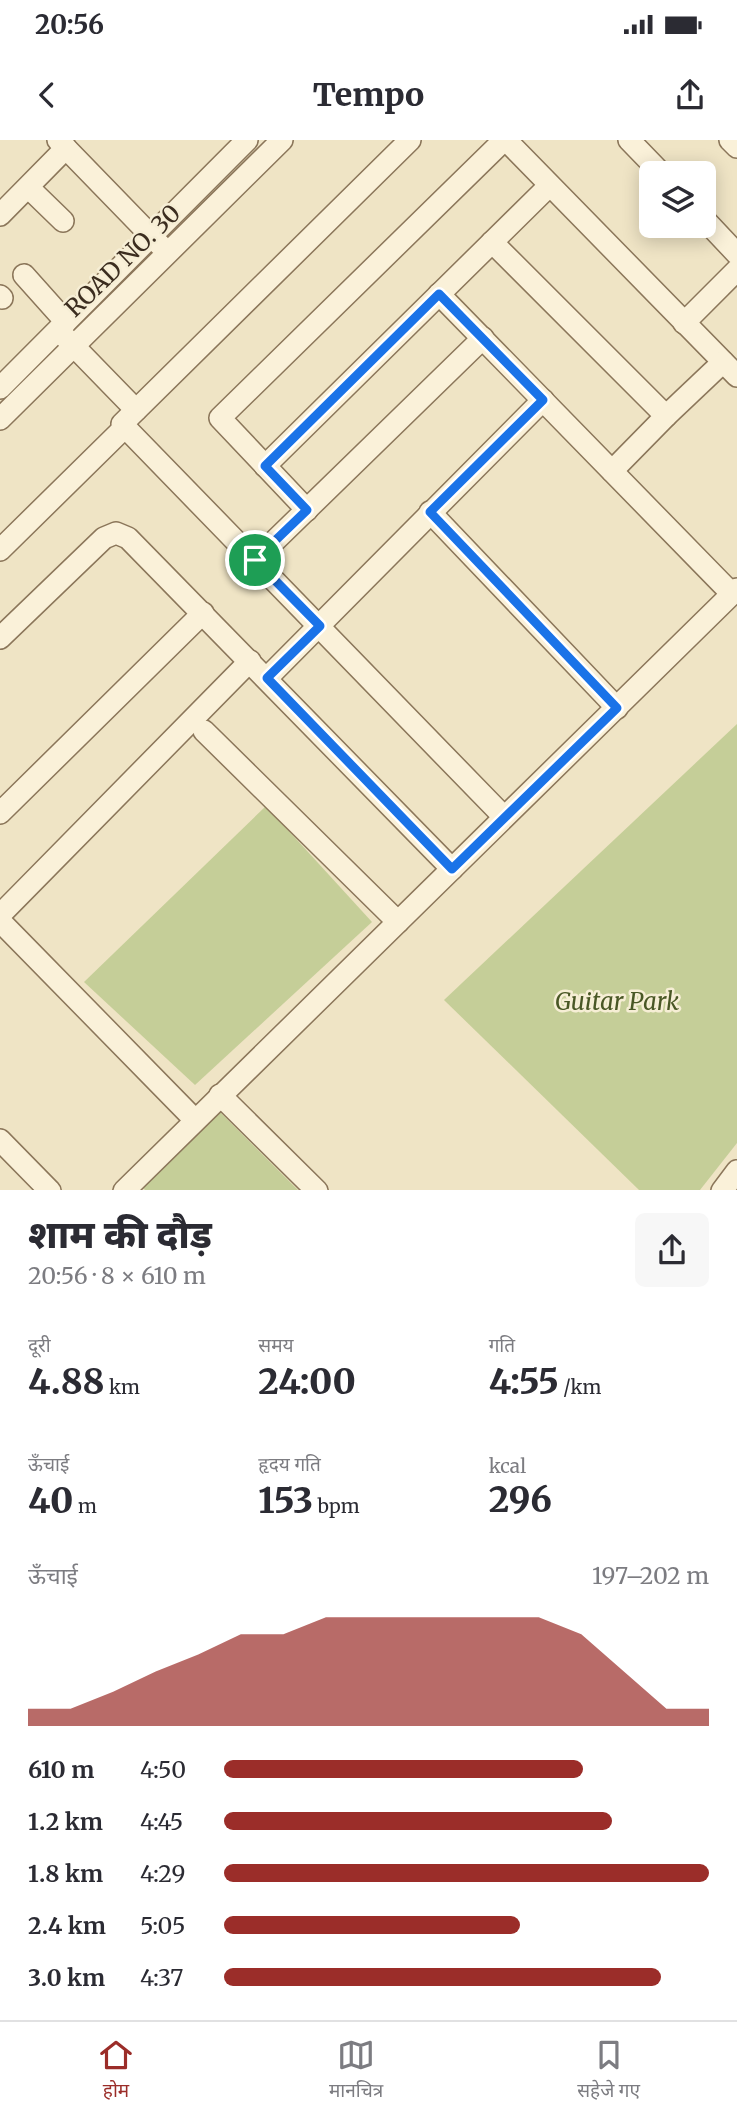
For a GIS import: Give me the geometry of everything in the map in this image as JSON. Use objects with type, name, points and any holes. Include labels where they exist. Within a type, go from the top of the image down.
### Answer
[{"type":"street","name":"ROAD NO. 30","points":[[0,388],[247,140]]},
{"type":"street","name":"ROAD NO. 30","points":[[0,419],[282,140]]},
{"type":"street","points":[[410,140],[123,423],[124,428],[504,817]]},
{"type":"street","points":[[307,510],[220,418],[505,140],[730,369],[666,416],[612,471]]},
{"type":"street","points":[[629,140],[649,161]]},
{"type":"street","points":[[730,140],[737,147]]},
{"type":"street","points":[[0,215],[29,188],[62,144],[168,255]]},
{"type":"street","points":[[265,466],[550,186]]},
{"type":"street","points":[[29,188],[63,221]]},
{"type":"street","points":[[716,232],[737,254]]},
{"type":"street","points":[[492,242],[666,416]]},
{"type":"street","points":[[684,323],[737,270]]},
{"type":"street","points":[[24,275],[62,325],[73,346],[136,410]]},
{"type":"street","points":[[125,1190],[735,592],[439,294]]},
{"type":"street","points":[[255,560],[483,338]]},
{"type":"street","points":[[267,678],[543,400]]},
{"type":"street","points":[[0,550],[124,428]]},
{"type":"street","points":[[430,512],[617,708]]},
{"type":"street","points":[[0,639],[104,538],[116,533],[128,538],[452,869]]},
{"type":"street","points":[[0,813],[202,613]]},
{"type":"street","points":[[0,915],[250,661]]},
{"type":"street","points":[[204,730],[398,922]]},
{"type":"street","points":[[0,920],[195,1120]]},
{"type":"street","points":[[220,1095],[316,1190]]},
{"type":"street","points":[[0,1140],[49,1190]]},
{"type":"street","points":[[723,1190],[737,1171]]},
{"type":"green space","name":"Guitar Park","points":[[737,724],[737,1143],[700,1190],[639,1190],[444,1000]]},
{"type":"green space","points":[[266,806],[372,922],[195,1085],[84,982]]},
{"type":"green space","points":[[220,1112],[298,1190],[145,1190],[142,1187]]},
{"type":"route","points":[[439,294],[543,400],[430,512],[617,708],[452,869],[267,678],[320,626],[255,560],[307,510],[265,466],[439,294]]}]
